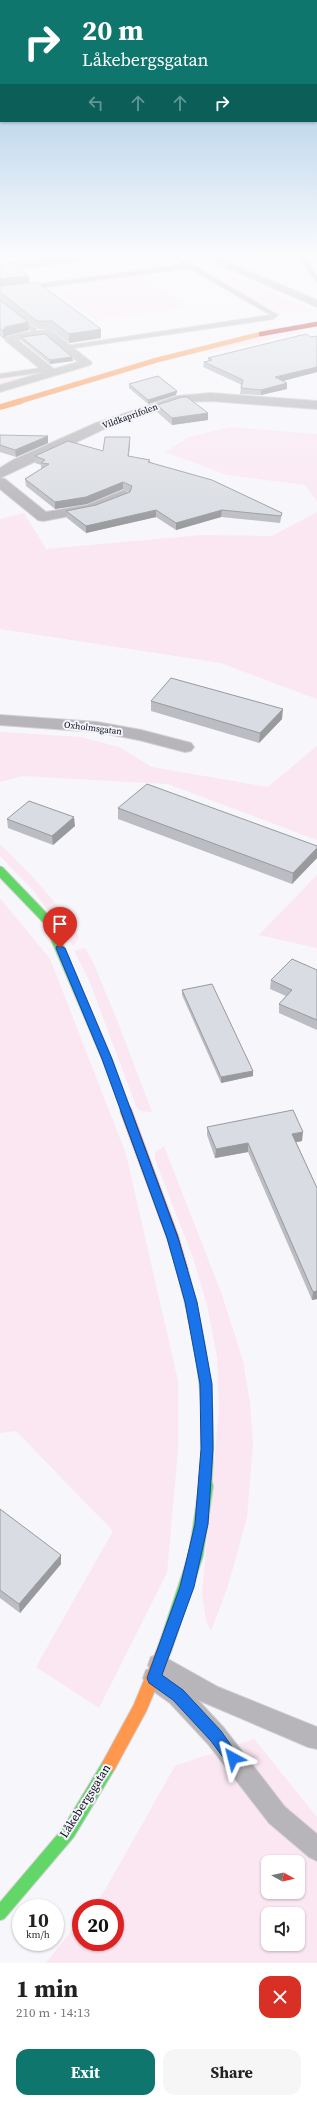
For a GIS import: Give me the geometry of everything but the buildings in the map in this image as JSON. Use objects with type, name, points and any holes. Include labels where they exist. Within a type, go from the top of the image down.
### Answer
[{"type":"street","points":[[22,349],[50,371]]},
{"type":"street","points":[[0,389],[50,371],[86,363],[69,349]]},
{"type":"street","points":[[0,407],[194,349]]},
{"type":"street","name":"Vildkaprifolen","points":[[0,474],[18,463],[100,426],[181,399],[211,397],[317,405]]},
{"type":"street","points":[[0,482],[43,516],[91,508],[124,494]]},
{"type":"street","name":"Oxholmsgatan","points":[[0,720],[97,727],[141,735],[185,747]]},
{"type":"street","name":"Låkebergsgatan","points":[[0,871],[48,921],[107,1059],[173,1238],[191,1302],[206,1384],[207,1449],[202,1524],[187,1587],[156,1672],[124,1740],[68,1833],[12,1901],[0,1912]]},
{"type":"lane","points":[[0,376],[50,371]]},
{"type":"lane","points":[[156,1672],[308,1736],[317,1738]]},
{"type":"lane","points":[[156,1672],[216,1736],[277,1815],[317,1849]]},
{"type":"shaded area","points":[[214,349],[227,349],[212,352],[205,351]]},
{"type":"shaded area","points":[[42,373],[0,386],[0,378]]},
{"type":"shaded area","points":[[230,427],[317,434],[317,501],[305,485],[227,475],[165,452],[189,437]]},
{"type":"shaded area","points":[[317,512],[317,699],[221,663],[0,629],[0,519],[24,513],[46,549],[202,535],[272,536]]},
{"type":"shaded area","points":[[0,732],[81,737],[119,747],[152,767],[268,787],[317,746],[317,840],[168,784],[23,776],[0,782]]},
{"type":"shaded area","points":[[0,844],[62,911],[79,937],[73,946],[33,890],[0,856]]},
{"type":"shaded area","points":[[317,875],[317,948],[259,935]]},
{"type":"shaded area","points":[[0,898],[50,959],[126,1154],[178,1381],[178,1450],[167,1573],[99,1708],[36,1667],[113,1531],[16,1431],[0,1433]]},
{"type":"shaded area","points":[[85,948],[93,962],[119,1025],[152,1112],[140,1111],[137,1108],[89,980],[74,951]]},
{"type":"shaded area","points":[[164,1146],[222,1295],[243,1361],[250,1403],[253,1444],[247,1517],[228,1586],[211,1631],[206,1620],[202,1593],[219,1410],[217,1357],[207,1305],[193,1258],[155,1159],[155,1152]]},
{"type":"shaded area","points":[[254,1739],[317,1817],[317,1963],[46,1963],[56,1951],[64,1951],[64,1940],[72,1930],[72,1951],[124,1951],[124,1899],[98,1899],[105,1890],[175,1766]]},
{"type":"traffic: fast","points":[[0,871],[48,921],[107,1059],[125,1108]]},
{"type":"traffic: fast","points":[[165,1648],[192,1571],[200,1539],[208,1454],[208,1418],[205,1370],[197,1326],[182,1269]]},
{"type":"traffic: fast","points":[[0,1913],[68,1833],[109,1765]]},
{"type":"traffic: slow","points":[[0,407],[157,360],[203,349]]},
{"type":"traffic: slow","points":[[109,1765],[140,1708],[165,1648]]},
{"type":"traffic: jam","points":[[125,1108],[173,1238],[182,1269]]},
{"type":"route","points":[[60,948],[107,1059],[173,1238],[191,1302],[206,1384],[207,1449],[202,1524],[187,1587],[154,1678],[178,1695],[216,1736],[233,1758]]}]
